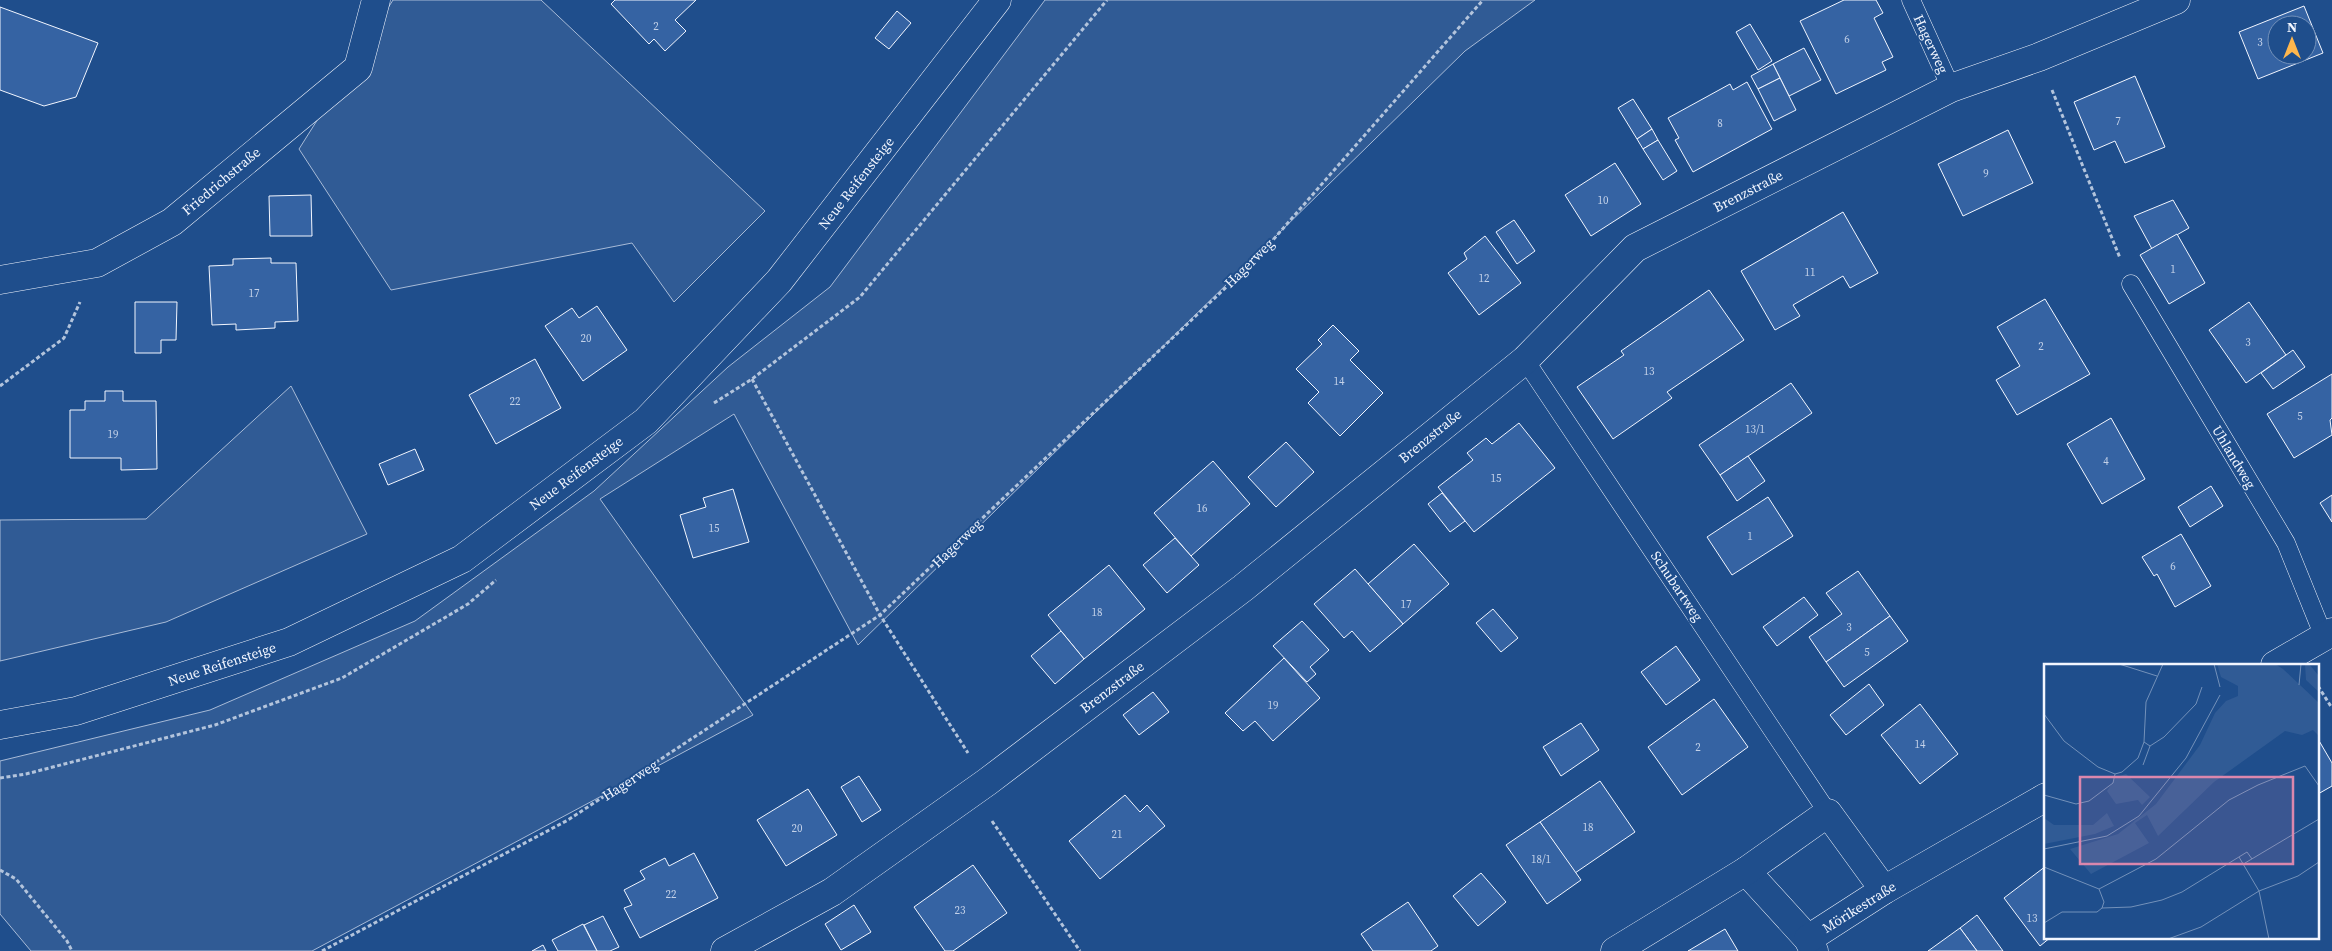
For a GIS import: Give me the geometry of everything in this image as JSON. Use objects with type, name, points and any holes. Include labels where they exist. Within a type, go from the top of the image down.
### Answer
[{"type":"street","name":"Friedrichstraße","points":[[0,280],[97,263],[172,222],[358,68],[376,0]]},
{"type":"street","name":"Neue Reifensteige","points":[[0,725],[76,711],[290,642],[462,559],[646,421],[779,281],[998,0]]},
{"type":"street","name":"Brenzstraße","points":[[725,951],[832,892],[987,782],[1242,588],[1525,360],[1635,248],[1951,88],[2039,57],[2176,0]]},
{"type":"street","points":[[2278,664],[2328,634]]},
{"type":"street","name":"Mörikestraße","points":[[1746,871],[1811,945],[1884,890],[2044,798]]},
{"type":"street","points":[[1615,951],[1746,871],[1828,813],[1884,890]]},
{"type":"lane","name":"Hagerweg","points":[[1910,0],[1951,88]]},
{"type":"lane","name":"Uhlandweg","points":[[2131,284],[2286,543],[2328,634]]},
{"type":"lane","name":"Schubartweg","points":[[1525,360],[1828,813]]},
{"type":"path","points":[[987,782],[880,615],[752,379],[860,298],[1107,0]]},
{"type":"path","name":"Hagerweg","points":[[322,951],[568,820],[880,615],[1258,257],[1483,0]]},
{"type":"path","points":[[2039,57],[2131,284]]},
{"type":"path","points":[[0,386],[64,338],[97,263]]},
{"type":"path","points":[[2320,689],[2332,708]]},
{"type":"path","points":[[992,820],[1080,951]]},
{"type":"path","points":[[0,870],[16,880],[67,941],[72,951]]},
{"type":"shaded area","points":[[393,0],[541,0],[765,211],[674,302],[632,243],[391,290],[299,149]]},
{"type":"shaded area","points":[[1045,0],[1535,0],[1465,51],[858,645],[734,414],[600,499],[753,715],[312,951],[31,951],[0,914],[0,761],[210,710],[415,621],[594,491],[728,367],[830,287]]},
{"type":"shaded area","points":[[291,386],[367,534],[166,622],[0,661],[0,520],[146,519]]},
{"type":"building","points":[[615,0],[696,0],[675,20],[686,31],[665,51],[654,39],[649,44],[611,4]]},
{"type":"building","points":[[1844,0],[1876,0],[1883,13],[1874,18],[1893,57],[1882,62],[1886,70],[1836,94],[1800,21]]},
{"type":"building","points":[[2304,6],[2308,15],[2282,15]]},
{"type":"building","points":[[0,7],[98,43],[76,97],[44,106],[0,90]]},
{"type":"building","points":[[897,11],[911,23],[889,49],[875,38]]},
{"type":"building","points":[[2267,21],[2267,65],[2293,65],[2258,79],[2239,32]]},
{"type":"building","points":[[1750,24],[1772,61],[1758,70],[1736,32]]},
{"type":"building","points":[[2317,38],[2323,53],[2317,55]]},
{"type":"building","points":[[1804,48],[1821,80],[1789,96],[1773,64]]},
{"type":"building","points":[[1773,64],[1780,78],[1758,89],[1751,76]]},
{"type":"building","points":[[2135,76],[2165,147],[2125,163],[2115,141],[2094,150],[2074,102]]},
{"type":"building","points":[[1780,78],[1796,110],[1774,121],[1758,89]]},
{"type":"building","points":[[1747,82],[1772,129],[1693,172],[1675,140],[1679,138],[1668,118],[1730,84],[1733,90]]},
{"type":"building","points":[[1633,99],[1652,129],[1637,139],[1618,108]]},
{"type":"building","points":[[1652,129],[1658,140],[1643,149],[1637,139]]},
{"type":"building","points":[[2008,130],[2033,183],[1963,216],[1938,164]]},
{"type":"building","points":[[1658,140],[1677,171],[1663,180],[1643,149]]},
{"type":"building","points":[[1615,163],[1641,204],[1591,236],[1565,195]]},
{"type":"building","points":[[311,195],[312,236],[270,236],[269,196]]},
{"type":"building","points":[[2173,200],[2189,228],[2152,249],[2134,216]]},
{"type":"building","points":[[1843,212],[1878,273],[1850,288],[1843,276],[1793,305],[1800,316],[1775,330],[1741,271]]},
{"type":"building","points":[[1514,220],[1535,251],[1517,264],[1496,232]]},
{"type":"building","points":[[2177,234],[2205,283],[2169,304],[2140,255]]},
{"type":"building","points":[[1485,236],[1521,283],[1479,315],[1448,273],[1467,259],[1464,253]]},
{"type":"building","points":[[271,258],[271,263],[296,263],[298,321],[275,322],[275,328],[236,330],[236,324],[212,325],[209,266],[233,265],[233,259]]},
{"type":"building","points":[[1709,290],[1744,340],[1667,392],[1672,398],[1613,439],[1577,387],[1624,355],[1621,351]]},
{"type":"building","points":[[2045,299],[2090,374],[2017,415],[1996,380],[2020,366],[1997,327]]},
{"type":"building","points":[[135,302],[177,302],[176,340],[161,340],[161,353],[135,353]]},
{"type":"building","points":[[2249,302],[2286,355],[2246,383],[2209,330]]},
{"type":"building","points":[[597,306],[627,350],[583,381],[545,326],[572,308],[579,318]]},
{"type":"building","points":[[1333,325],[1359,351],[1350,360],[1383,393],[1340,436],[1308,403],[1319,392],[1296,369],[1322,344],[1318,340]]},
{"type":"building","points":[[2293,350],[2305,367],[2273,389],[2261,373]]},
{"type":"building","points":[[535,359],[561,408],[496,444],[469,395]]},
{"type":"building","points":[[2332,374],[2332,418],[2330,420],[2332,435],[2294,458],[2267,414]]},
{"type":"building","points":[[1791,383],[1812,413],[1720,475],[1699,445]]},
{"type":"building","points":[[105,391],[123,391],[123,401],[156,401],[157,469],[121,470],[121,458],[70,458],[70,410],[85,410],[85,401],[105,401]]},
{"type":"building","points":[[2111,418],[2145,479],[2102,504],[2067,444]]},
{"type":"building","points":[[1519,423],[1555,468],[1474,532],[1438,487],[1473,460],[1467,453],[1486,438],[1492,444]]},
{"type":"building","points":[[1286,442],[1314,472],[1276,507],[1248,477]]},
{"type":"building","points":[[415,449],[424,470],[388,485],[379,464]]},
{"type":"building","points":[[1748,456],[1765,481],[1737,501],[1720,475]]},
{"type":"building","points":[[1213,461],[1250,504],[1191,556],[1154,513]]},
{"type":"building","points":[[2211,486],[2223,506],[2190,527],[2178,507]]},
{"type":"building","points":[[733,489],[749,542],[693,558],[680,515],[706,507],[703,498]]},
{"type":"building","points":[[1442,493],[1465,521],[1450,532],[1428,504]]},
{"type":"building","points":[[2332,495],[2332,522],[2320,503]]},
{"type":"building","points":[[1768,497],[1793,536],[1732,575],[1707,537]]},
{"type":"building","points":[[2181,534],[2211,586],[2175,607],[2157,574],[2154,576],[2142,557]]},
{"type":"building","points":[[1175,538],[1199,565],[1167,593],[1143,565]]},
{"type":"building","points":[[1414,544],[1449,584],[1403,624],[1368,584]]},
{"type":"building","points":[[1109,565],[1145,609],[1084,659],[1048,615]]},
{"type":"building","points":[[1355,569],[1403,624],[1370,652],[1352,631],[1344,638],[1314,604]]},
{"type":"building","points":[[1858,571],[1890,616],[1826,662],[1809,637],[1842,614],[1826,593]]},
{"type":"building","points":[[1804,597],[1818,615],[1777,646],[1763,627]]},
{"type":"building","points":[[1493,609],[1518,638],[1501,652],[1476,623]]},
{"type":"building","points":[[1890,616],[1908,641],[1844,687],[1826,662]]},
{"type":"building","points":[[1302,621],[1329,650],[1310,667],[1316,674],[1307,682],[1273,646]]},
{"type":"building","points":[[1061,631],[1084,659],[1055,684],[1031,656]]},
{"type":"building","points":[[1676,646],[1700,680],[1666,705],[1641,672]]},
{"type":"building","points":[[1284,658],[1320,698],[1273,741],[1255,721],[1243,731],[1225,713]]},
{"type":"building","points":[[1869,684],[1884,705],[1846,735],[1830,715]]},
{"type":"building","points":[[1153,692],[1169,712],[1139,735],[1123,715]]},
{"type":"building","points":[[1714,699],[1748,747],[1682,795],[1648,747]]},
{"type":"building","points":[[1920,704],[1958,754],[1920,784],[1881,735]]},
{"type":"building","points":[[1581,723],[1599,750],[1561,776],[1543,747]]},
{"type":"building","points":[[2320,742],[2332,763],[2332,786],[2320,793]]},
{"type":"building","points":[[859,776],[881,810],[862,822],[841,787]]},
{"type":"building","points":[[1600,781],[1635,832],[1575,873],[1540,822]]},
{"type":"building","points":[[808,789],[837,835],[786,866],[757,820]]},
{"type":"building","points":[[1125,795],[1140,812],[1147,805],[1165,826],[1100,879],[1069,841]]},
{"type":"building","points":[[1540,822],[1581,880],[1547,904],[1506,845]]},
{"type":"building","points":[[694,853],[718,898],[640,938],[624,908],[632,905],[624,890],[645,879],[640,871],[665,858],[669,866]]},
{"type":"building","points":[[973,865],[1007,913],[953,951],[945,951],[914,907]]},
{"type":"building","points":[[2044,868],[2044,938],[2050,938],[2040,946],[2004,898]]},
{"type":"building","points":[[1481,873],[1506,902],[1478,926],[1453,896]]},
{"type":"building","points":[[1408,902],[1438,946],[1431,951],[1373,951],[1361,934]]},
{"type":"building","points":[[854,905],[871,932],[841,950],[825,924]]},
{"type":"building","points":[[1977,915],[2003,951],[1977,951],[1960,928]]},
{"type":"building","points":[[603,916],[619,947],[610,951],[597,951],[584,925]]},
{"type":"building","points":[[583,924],[597,951],[558,951],[552,940]]},
{"type":"building","points":[[1960,928],[1977,951],[1928,951]]},
{"type":"building","points":[[1725,929],[1738,951],[1688,951]]},
{"type":"building","points":[[543,945],[546,951],[532,951]]}]
